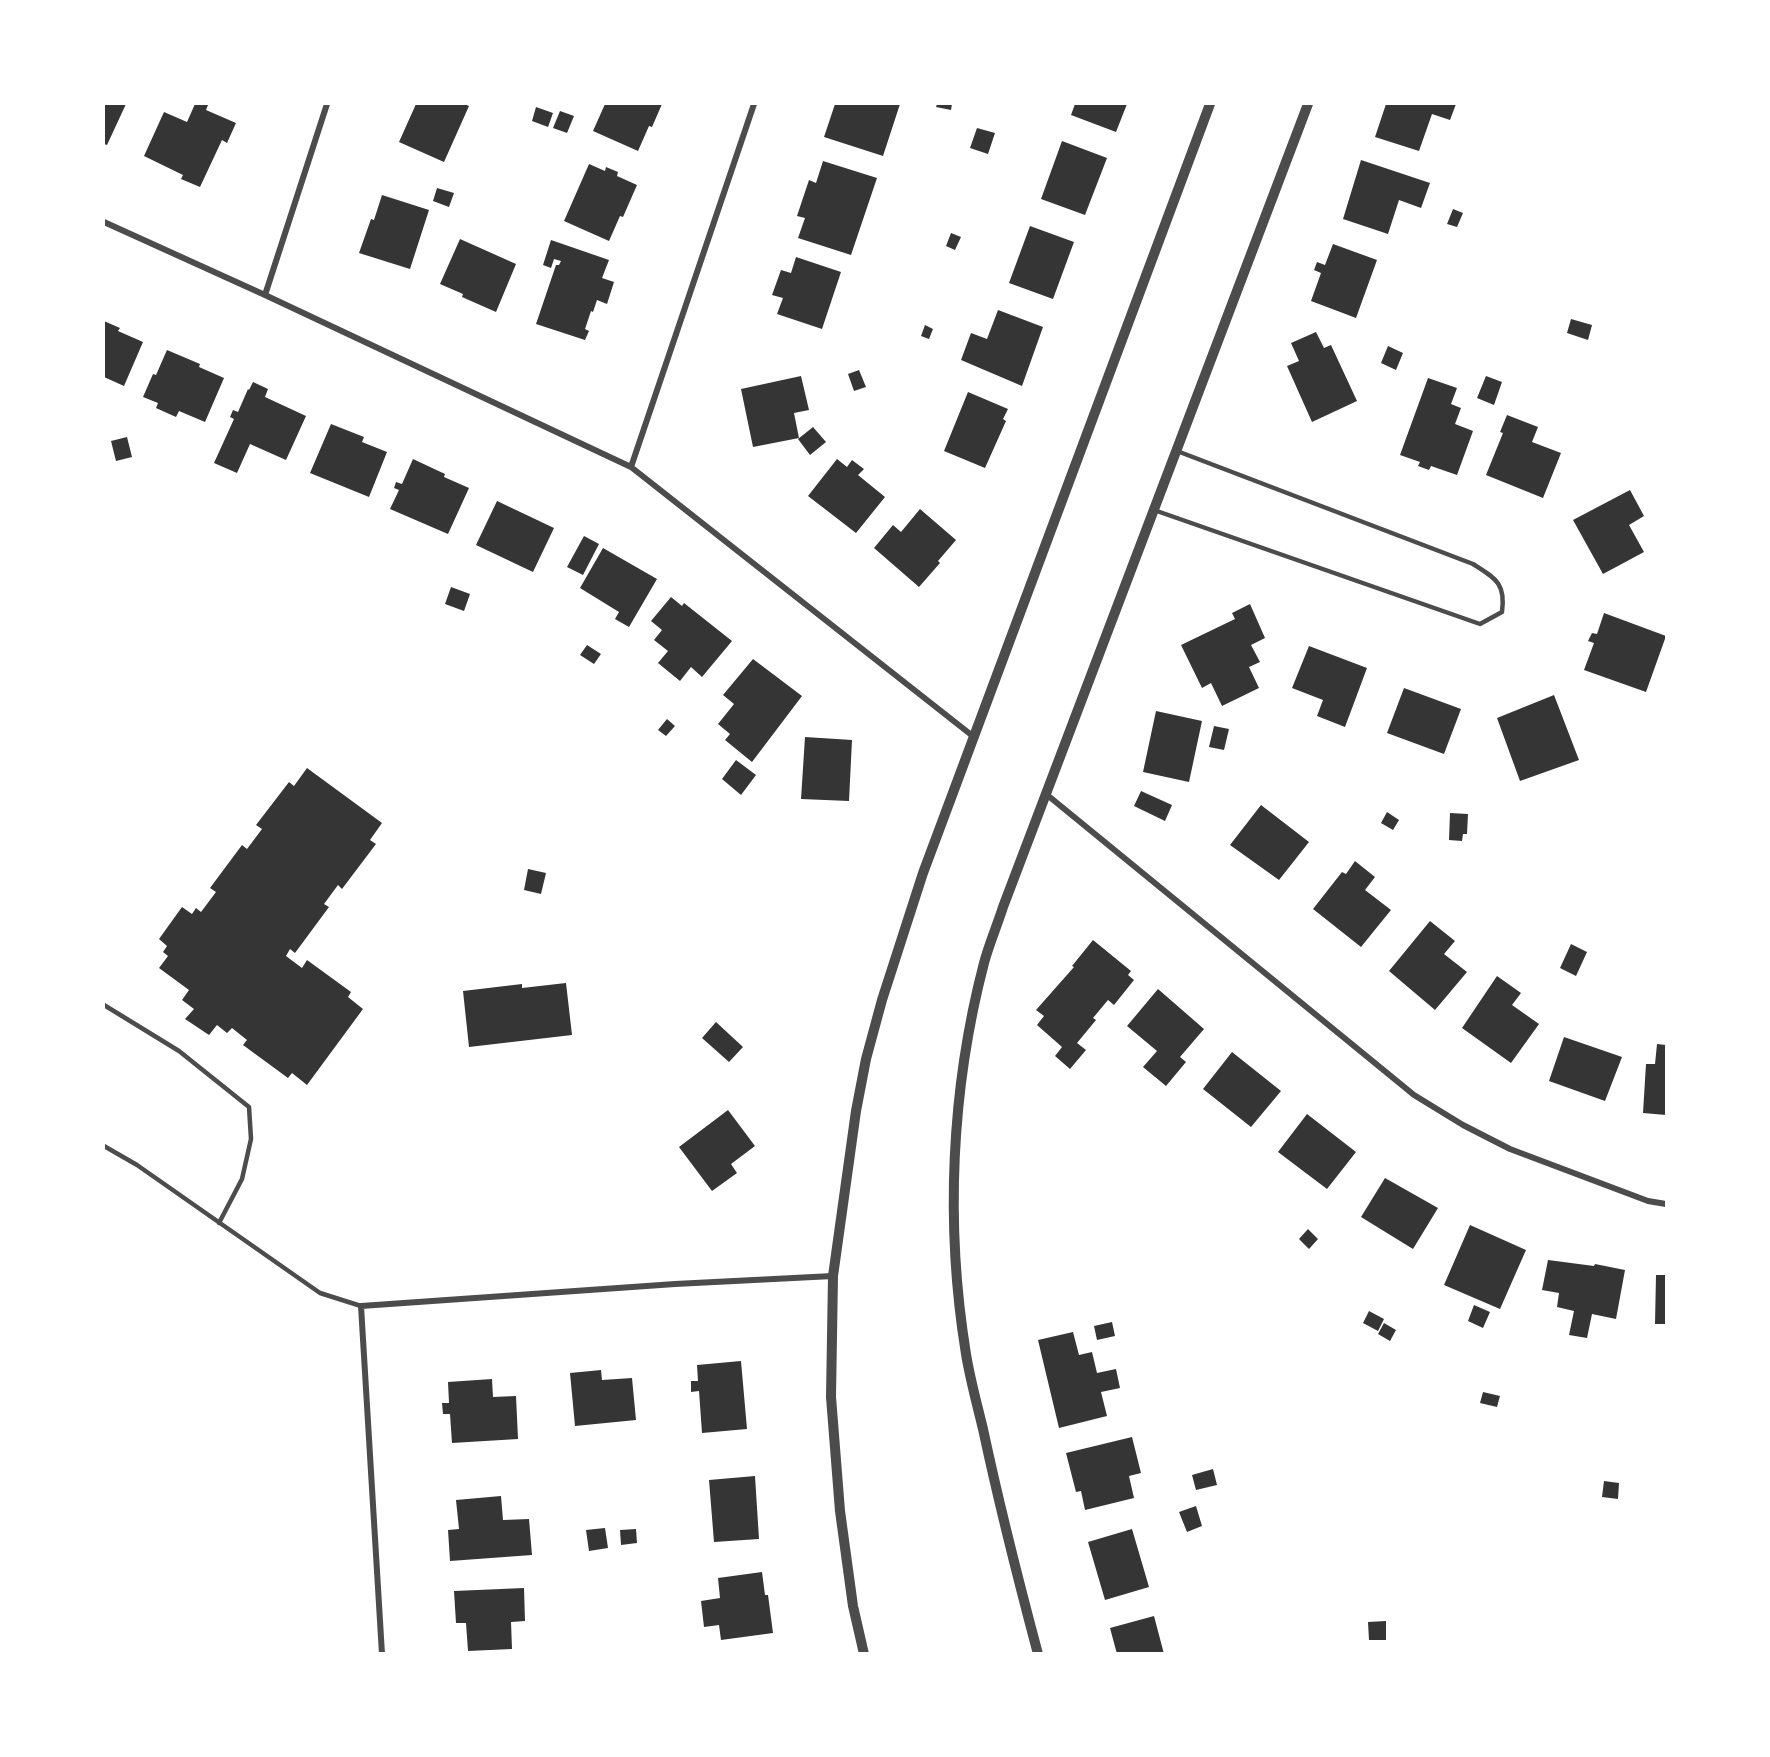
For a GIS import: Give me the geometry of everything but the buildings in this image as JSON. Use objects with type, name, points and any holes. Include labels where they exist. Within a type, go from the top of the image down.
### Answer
[{"type":"street","points":[[265,295],[327,104]]},
{"type":"street","points":[[632,467],[754,104]]},
{"type":"street","points":[[864,1653],[853,1606],[840,1511],[831,1397],[832,1276],[856,1111],[869,1049],[923,873],[1210,104]]},
{"type":"street","points":[[1038,1653],[1000,1507],[966,1354],[956,1271],[954,1213],[956,1131],[966,1052],[984,962],[1003,907],[1308,104]]},
{"type":"street","points":[[104,222],[632,467],[974,737]]},
{"type":"street","points":[[1046,794],[1414,1095],[1463,1125],[1510,1149],[1648,1201],[1666,1204]]},
{"type":"street","points":[[382,1653],[361,1306],[675,1284],[832,1276]]},
{"type":"lane","points":[[1154,510],[1480,624],[1502,612],[1504,595],[1496,579],[1473,564],[1177,451]]},
{"type":"lane","points":[[104,1005],[179,1051],[249,1107],[251,1139],[242,1179],[219,1223]]},
{"type":"lane","points":[[104,1146],[137,1166],[320,1293],[361,1306]]}]
